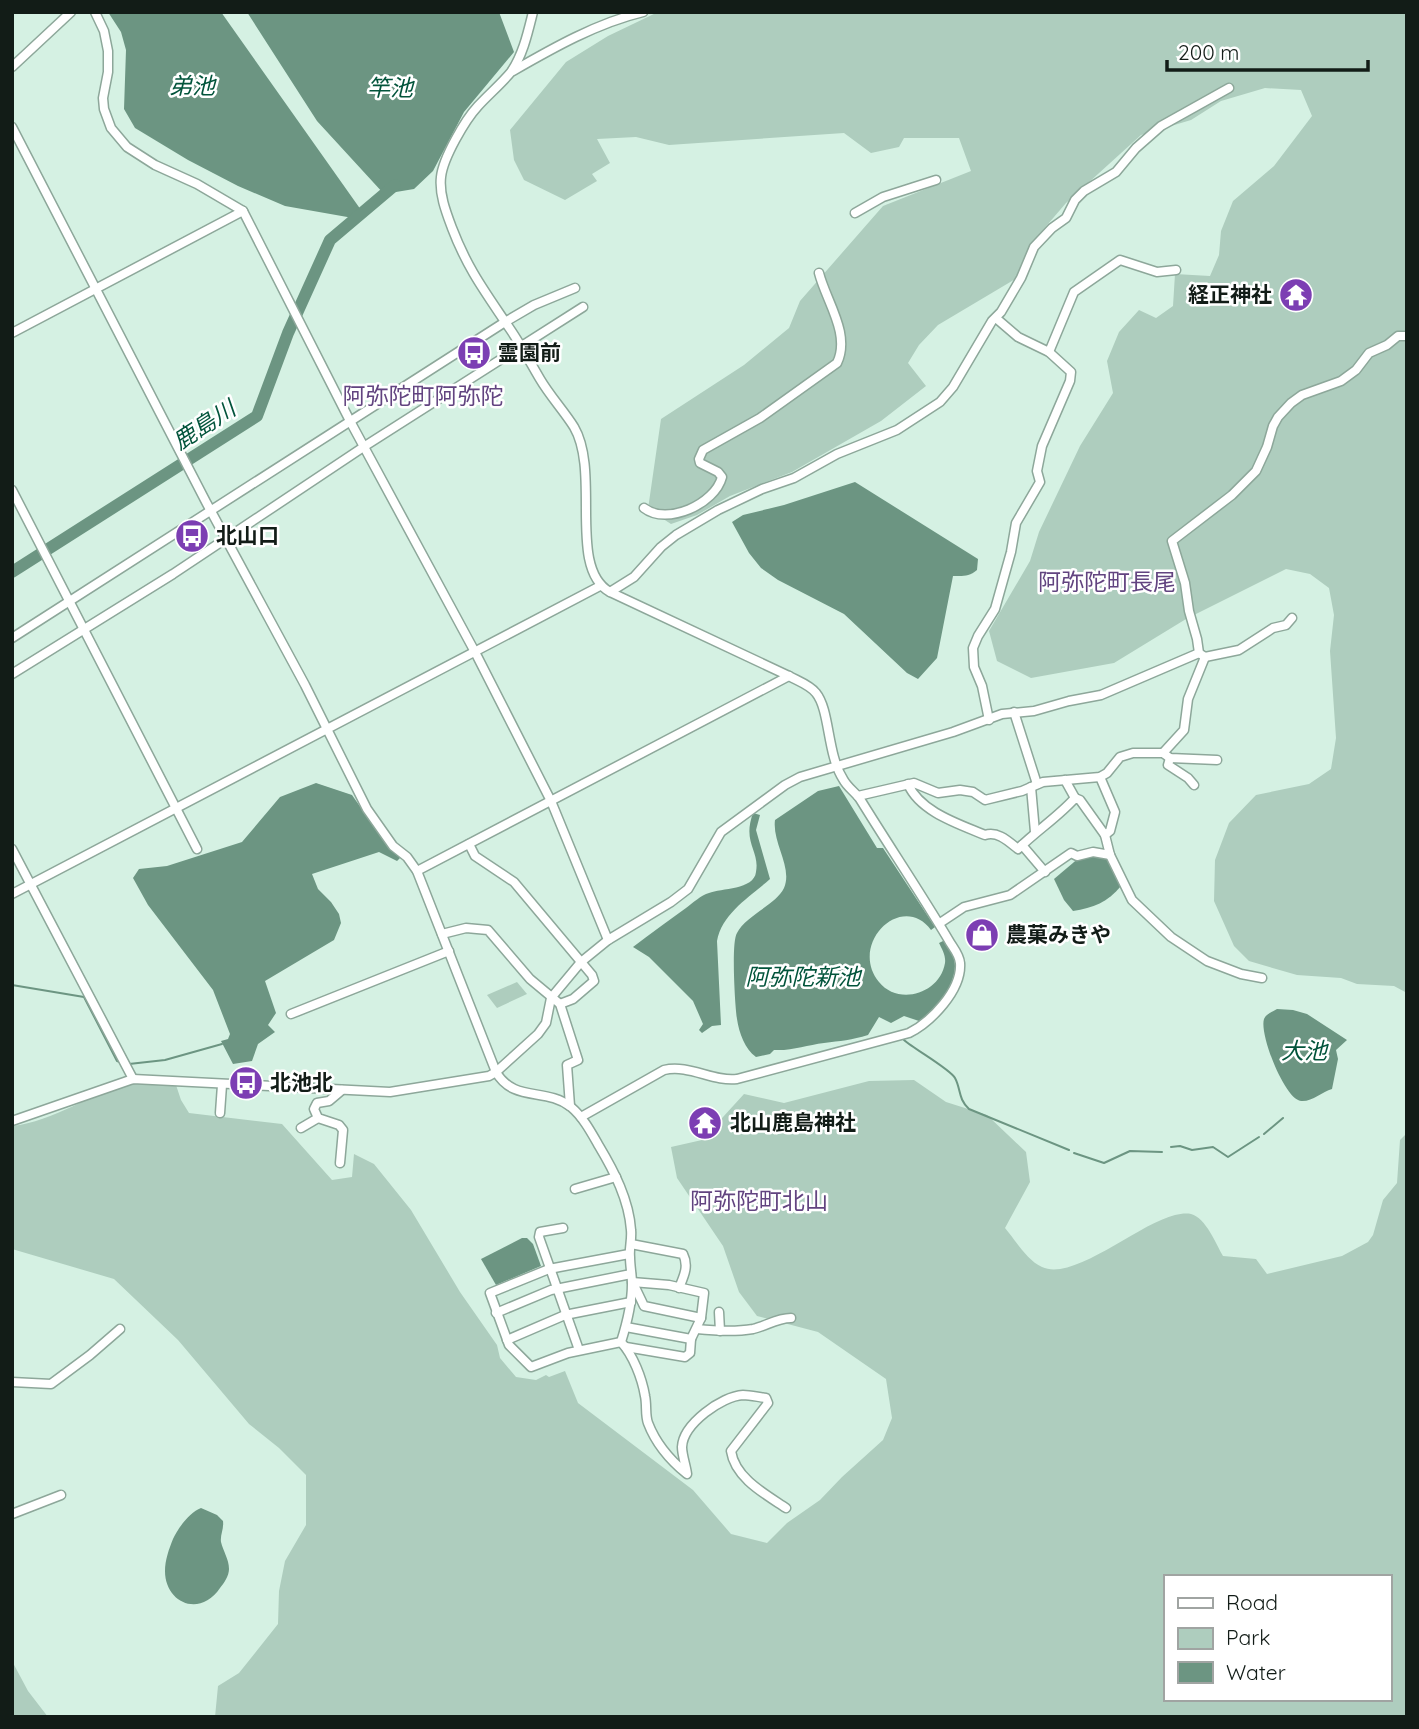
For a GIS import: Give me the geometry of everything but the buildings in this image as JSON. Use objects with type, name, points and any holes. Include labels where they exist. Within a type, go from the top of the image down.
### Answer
[{"type":"street","points":[[95,12],[104,31],[108,51],[104,109],[106,120],[116,136],[155,165],[197,184],[243,211],[350,421],[475,652],[551,801],[608,940]]},
{"type":"street","points":[[510,73],[524,43],[533,12]]},
{"type":"street","points":[[581,1117],[664,1070],[679,1069],[722,1079],[737,1079],[909,1033],[924,1026],[936,1014],[958,976],[960,963],[957,952],[940,923],[858,796],[848,787],[836,767],[820,699],[810,687],[600,586],[589,566],[587,556],[586,470],[583,449],[574,428],[461,253],[443,202],[441,177],[451,150],[471,114],[510,73],[574,38],[643,12]]},
{"type":"street","points":[[12,67],[65,14]]},
{"type":"street","points":[[610,592],[634,577],[661,547],[676,535],[718,510],[762,489],[794,478],[837,454],[897,430],[932,408],[954,387],[992,321],[997,319],[1021,278],[1034,247],[1066,218],[1074,200],[1116,172],[1136,148],[1161,126],[1229,88]]},
{"type":"street","points":[[12,127],[367,809],[393,846],[417,871],[502,1083],[514,1091],[543,1096],[570,1107],[581,1117],[616,1177],[630,1222],[631,1302],[624,1344],[645,1396],[648,1422],[669,1460],[687,1474],[682,1445],[698,1418],[733,1397],[744,1395],[766,1398],[768,1403],[731,1451],[731,1455],[749,1481],[786,1508]]},
{"type":"street","points":[[855,213],[883,197],[936,180]]},
{"type":"street","points":[[12,333],[243,211]]},
{"type":"street","points":[[1049,352],[1074,292],[1093,277],[1120,260],[1157,272],[1177,270]]},
{"type":"street","points":[[644,508],[650,513],[664,515],[706,500],[720,484],[722,477],[700,463],[703,450],[760,418],[837,363],[841,355],[842,335],[818,273]]},
{"type":"street","points":[[12,638],[505,322],[534,305],[575,288]]},
{"type":"street","points":[[12,674],[173,574],[365,446],[523,348],[583,307]]},
{"type":"street","points":[[989,720],[982,686],[974,667],[973,648],[995,609],[1016,523],[1040,482],[1037,471],[1042,446],[1070,381],[1071,372],[1049,352],[1018,337],[997,319]]},
{"type":"street","points":[[1194,785],[1168,765],[1166,756],[1184,730],[1188,699],[1202,655],[1172,541],[1232,495],[1256,471],[1278,416],[1291,404],[1302,395],[1342,381],[1356,370],[1369,353],[1387,345],[1398,336],[1407,335]]},
{"type":"street","points":[[12,490],[197,849]]},
{"type":"street","points":[[12,894],[600,586]]},
{"type":"street","points":[[12,1121],[133,1079],[390,1092],[489,1076],[538,1034],[546,1023],[551,998],[582,962],[608,940],[688,889],[721,832],[795,779],[1014,712],[1034,711],[1101,695],[1202,655],[1239,650],[1273,628],[1286,625],[1292,618]]},
{"type":"street","points":[[417,871],[789,676]]},
{"type":"street","points":[[1014,712],[1034,786],[1035,832]]},
{"type":"street","points":[[858,796],[914,783],[938,793],[960,790],[973,792],[985,800],[1034,786],[1100,777],[1107,773],[1120,757],[1133,753],[1217,760]]},
{"type":"street","points":[[1100,777],[1115,813],[1110,831],[1105,835]]},
{"type":"street","points":[[1065,780],[1075,798],[1084,805],[1105,835],[1110,855],[1132,900],[1171,937],[1207,961],[1222,968],[1262,978]]},
{"type":"street","points":[[908,784],[924,805],[985,835],[990,833],[1002,836],[1018,849],[1075,798]]},
{"type":"street","points":[[468,845],[475,856],[514,882],[582,962],[594,981],[573,999],[560,1004]]},
{"type":"street","points":[[1022,845],[1045,872]]},
{"type":"street","points":[[12,849],[133,1079]]},
{"type":"street","points":[[940,923],[964,907],[1010,895],[1071,853],[1077,856],[1093,852],[1110,855]]},
{"type":"street","points":[[442,934],[466,928],[488,930],[521,970],[560,1004],[578,1060],[567,1065],[570,1107]]},
{"type":"street","points":[[291,1014],[449,951]]},
{"type":"street","points":[[220,1113],[222,1085]]},
{"type":"street","points":[[340,1163],[343,1130],[339,1125],[318,1118],[314,1109],[317,1104],[329,1101],[342,1090]]},
{"type":"street","points":[[301,1128],[318,1118]]},
{"type":"street","points":[[575,1189],[616,1177]]},
{"type":"street","points":[[563,1228],[541,1232],[539,1237],[579,1350]]},
{"type":"street","points":[[631,1244],[683,1254],[686,1270],[679,1287]]},
{"type":"street","points":[[543,1249],[554,1246]]},
{"type":"street","points":[[496,1313],[556,1289],[632,1278],[679,1287],[704,1293],[701,1318],[691,1339],[690,1353],[685,1357],[624,1344],[579,1350],[531,1367],[509,1345],[496,1313],[490,1293],[549,1269],[629,1254]]},
{"type":"street","points":[[632,1278],[643,1306],[701,1318]]},
{"type":"street","points":[[507,1340],[565,1315],[631,1302]]},
{"type":"street","points":[[719,1312],[720,1331]]},
{"type":"street","points":[[697,1329],[755,1329],[782,1318],[791,1318]]},
{"type":"street","points":[[626,1327],[691,1339]]},
{"type":"street","points":[[12,1382],[51,1384],[120,1329]]},
{"type":"street","points":[[12,1514],[61,1495]]},
{"type":"green space","points":[[658,12],[1407,12],[1407,993],[1394,986],[1357,984],[1341,978],[1297,975],[1249,961],[1234,946],[1214,901],[1215,860],[1229,823],[1256,795],[1309,784],[1331,769],[1336,738],[1330,651],[1334,615],[1329,588],[1310,574],[1286,569],[1186,619],[1114,663],[1031,678],[997,661],[989,631],[1030,561],[1039,532],[1080,446],[1113,393],[1107,361],[1119,332],[1139,310],[1156,318],[1173,306],[1175,274],[1210,276],[1219,255],[1221,231],[1233,201],[1274,166],[1312,116],[1301,90],[1265,88],[1221,101],[1191,120],[1141,135],[1066,203],[1036,238],[1017,278],[938,325],[919,345],[908,363],[926,386],[881,421],[792,472],[730,496],[697,515],[671,524],[648,509],[661,419],[744,365],[789,328],[800,301],[883,206],[971,171],[959,138],[904,138],[899,147],[871,153],[844,133],[669,145],[636,137],[597,139],[610,163],[592,174],[597,181],[565,200],[524,180],[514,160],[510,130],[566,62],[608,36]]},
{"type":"green space","points":[[517,982],[527,994],[497,1008],[487,995]]},
{"type":"green space","points":[[914,1080],[946,1102],[987,1115],[1026,1152],[1030,1182],[1005,1228],[1031,1260],[1042,1267],[1055,1269],[1088,1260],[1160,1220],[1185,1214],[1196,1216],[1201,1221],[1223,1256],[1256,1259],[1267,1274],[1342,1256],[1368,1242],[1373,1235],[1383,1200],[1397,1183],[1400,1140],[1407,1133],[1407,1717],[215,1717],[218,1686],[239,1673],[278,1624],[279,1591],[285,1561],[306,1525],[306,1475],[279,1448],[249,1424],[178,1340],[114,1279],[12,1249],[12,1126],[43,1119],[117,1087],[148,1082],[176,1085],[189,1113],[282,1124],[332,1180],[352,1177],[354,1154],[374,1164],[411,1210],[460,1292],[497,1345],[500,1358],[516,1377],[536,1380],[565,1371],[578,1403],[693,1490],[731,1534],[767,1543],[787,1523],[820,1500],[883,1440],[892,1418],[886,1379],[818,1332],[757,1316],[739,1292],[723,1246],[677,1178],[671,1147],[702,1140],[744,1094],[784,1103],[869,1081]]},
{"type":"green space","points":[[12,1661],[28,1691],[48,1717],[12,1717]]},
{"type":"water","name":"弟池","points":[[108,12],[221,12],[361,210],[353,218],[285,206],[188,160],[135,128],[124,109],[126,50],[121,32]]},
{"type":"water","name":"竿池","points":[[247,12],[499,12],[514,52],[464,112],[433,171],[414,189],[384,194],[317,121]]},
{"type":"water","points":[[855,482],[978,559],[977,570],[966,576],[953,576],[937,658],[918,679],[907,673],[844,614],[778,580],[761,568],[749,553],[732,522],[743,515]]},
{"type":"water","points":[[316,783],[352,795],[387,845],[400,858],[397,861],[379,852],[312,874],[318,889],[339,914],[341,923],[334,940],[265,981],[276,1013],[268,1025],[275,1032],[258,1044],[252,1061],[233,1064],[221,1041],[228,1039],[230,1034],[213,990],[148,905],[133,878],[139,869],[167,866],[242,842],[280,797]]},
{"type":"water","name":"阿弥陀新池","points":[[839,786],[877,848],[883,848],[935,927],[931,930],[919,919],[906,916],[894,919],[882,927],[870,952],[871,967],[879,982],[897,994],[907,995],[927,989],[942,974],[945,960],[939,943],[945,940],[954,959],[952,982],[943,997],[919,1021],[904,1016],[891,1023],[879,1017],[868,1035],[774,1050],[770,1054],[756,1057],[743,1040],[737,1019],[735,939],[741,927],[775,900],[784,888],[786,872],[776,837],[775,820],[818,791]]},
{"type":"water","points":[[753,813],[760,815],[756,830],[770,879],[738,906],[720,931],[717,941],[721,1025],[712,1026],[702,1033],[699,1030],[703,1024],[693,1001],[649,957],[633,947],[703,895],[743,885],[754,878],[757,864],[749,832]]},
{"type":"water","points":[[1106,856],[1121,886],[1100,903],[1073,911],[1064,900],[1054,879],[1080,857]]},
{"type":"water","name":"大池","points":[[1277,1009],[1307,1014],[1347,1040],[1336,1050],[1338,1059],[1332,1089],[1301,1101],[1288,1090],[1269,1051],[1263,1027],[1265,1017]]},
{"type":"water","points":[[527,1238],[533,1244],[541,1266],[496,1285],[481,1259]]},
{"type":"water","points":[[201,1508],[217,1515],[223,1521],[221,1542],[229,1569],[225,1582],[212,1597],[194,1604],[185,1603],[171,1591],[167,1582],[166,1559],[178,1530]]},
{"type":"waterway","name":"鹿島川","points":[[12,572],[257,416],[288,333],[330,240],[395,185]]},
{"type":"waterway","points":[[12,985],[84,997],[117,1061],[120,1062]]},
{"type":"waterway","points":[[904,1040],[952,1074],[969,1109],[1069,1150]]},
{"type":"waterway","points":[[129,1064],[165,1060],[222,1044]]},
{"type":"waterway","points":[[1264,1134],[1283,1118]]},
{"type":"waterway","points":[[1171,1147],[1180,1146],[1192,1150],[1213,1147],[1228,1157],[1259,1137]]},
{"type":"waterway","points":[[1074,1153],[1104,1163],[1130,1151],[1162,1152]]},
{"type":"place","name":"経正神社","points":[[1296,295]]},
{"type":"place","name":"霊園前","points":[[474,353]]},
{"type":"place","name":"北山口","points":[[192,536]]},
{"type":"place","name":"農菓みきや","points":[[982,935]]},
{"type":"place","name":"北池北","points":[[246,1083]]},
{"type":"place","name":"北山鹿島神社","points":[[705,1123]]},
{"type":"district","name":"阿弥陀町阿弥陀","points":[[423,396]]},
{"type":"district","name":"阿弥陀町長尾","points":[[1107,582]]},
{"type":"district","name":"阿弥陀町北山","points":[[759,1201]]}]
